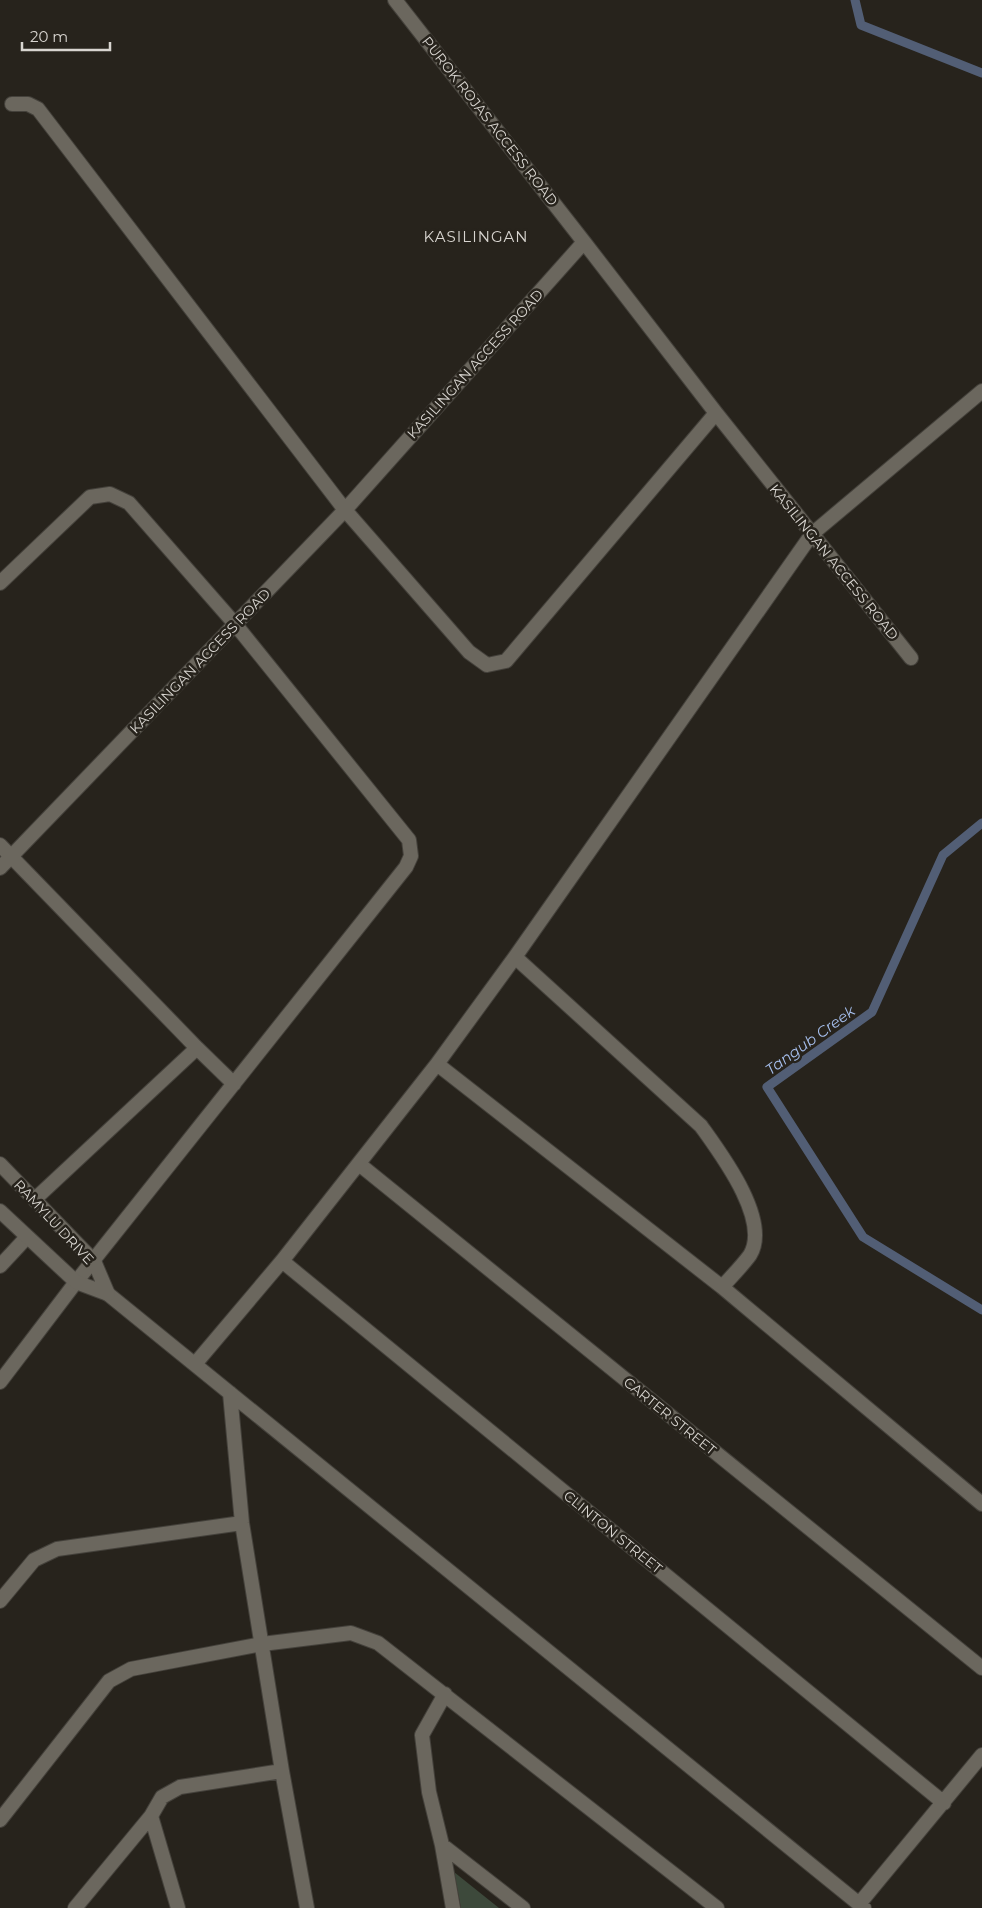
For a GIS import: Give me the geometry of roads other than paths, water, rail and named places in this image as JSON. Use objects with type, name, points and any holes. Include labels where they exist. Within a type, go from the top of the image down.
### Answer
[{"type":"street","name":"PUROK ROJAS ACCESS ROAD","points":[[395,0],[584,242]]},
{"type":"street","points":[[12,104],[28,104],[38,109],[345,510],[468,652],[487,665],[506,661],[716,413]]},
{"type":"street","name":"KASILINGAN ACCESS ROAD","points":[[0,868],[345,510],[584,242],[716,413],[911,658]]},
{"type":"street","points":[[196,1364],[282,1262],[437,1064],[516,957],[812,534],[982,392]]},
{"type":"street","points":[[0,584],[90,497],[110,494],[129,504],[235,624],[409,840],[411,856],[406,867],[76,1282],[0,1382]]},
{"type":"street","points":[[0,845],[234,1084]]},
{"type":"street","points":[[516,957],[701,1126],[724,1160],[748,1201],[755,1233],[751,1254],[722,1287]]},
{"type":"street","points":[[35,1199],[197,1048]]},
{"type":"street","points":[[437,1064],[722,1287],[982,1504]]},
{"type":"street","name":"RAMYLU DRIVE","points":[[0,1164],[94,1261],[108,1294]]},
{"type":"street","name":"CARTER STREET","points":[[359,1164],[982,1668]]},
{"type":"street","name":"RAMYLU DRIVE","points":[[0,1210],[76,1282],[108,1294]]},
{"type":"street","points":[[0,1266],[27,1236]]},
{"type":"street","name":"CLINTON STREET","points":[[282,1262],[944,1803]]},
{"type":"street","points":[[108,1294],[862,1906],[982,1755]]},
{"type":"street","points":[[230,1393],[242,1524],[282,1771],[307,1908]]},
{"type":"street","points":[[0,1602],[34,1560],[57,1549],[242,1524]]},
{"type":"street","points":[[0,1820],[108,1681],[131,1669],[262,1644],[351,1633],[378,1643],[717,1908]]},
{"type":"street","points":[[445,1694],[422,1735],[429,1792],[442,1846],[453,1908]]},
{"type":"street","points":[[75,1908],[151,1816],[162,1797],[180,1786],[282,1771]]},
{"type":"street","points":[[151,1816],[178,1908]]},
{"type":"street","points":[[442,1846],[523,1908]]},
{"type":"waterway","name":"Tangub Creek","points":[[855,0],[861,25],[982,73]]},
{"type":"waterway","name":"Tangub Creek","points":[[982,823],[943,855],[872,1012],[767,1087],[863,1237],[982,1310]]},
{"type":"district","name":"KASILINGAN","points":[[476,236]]}]
